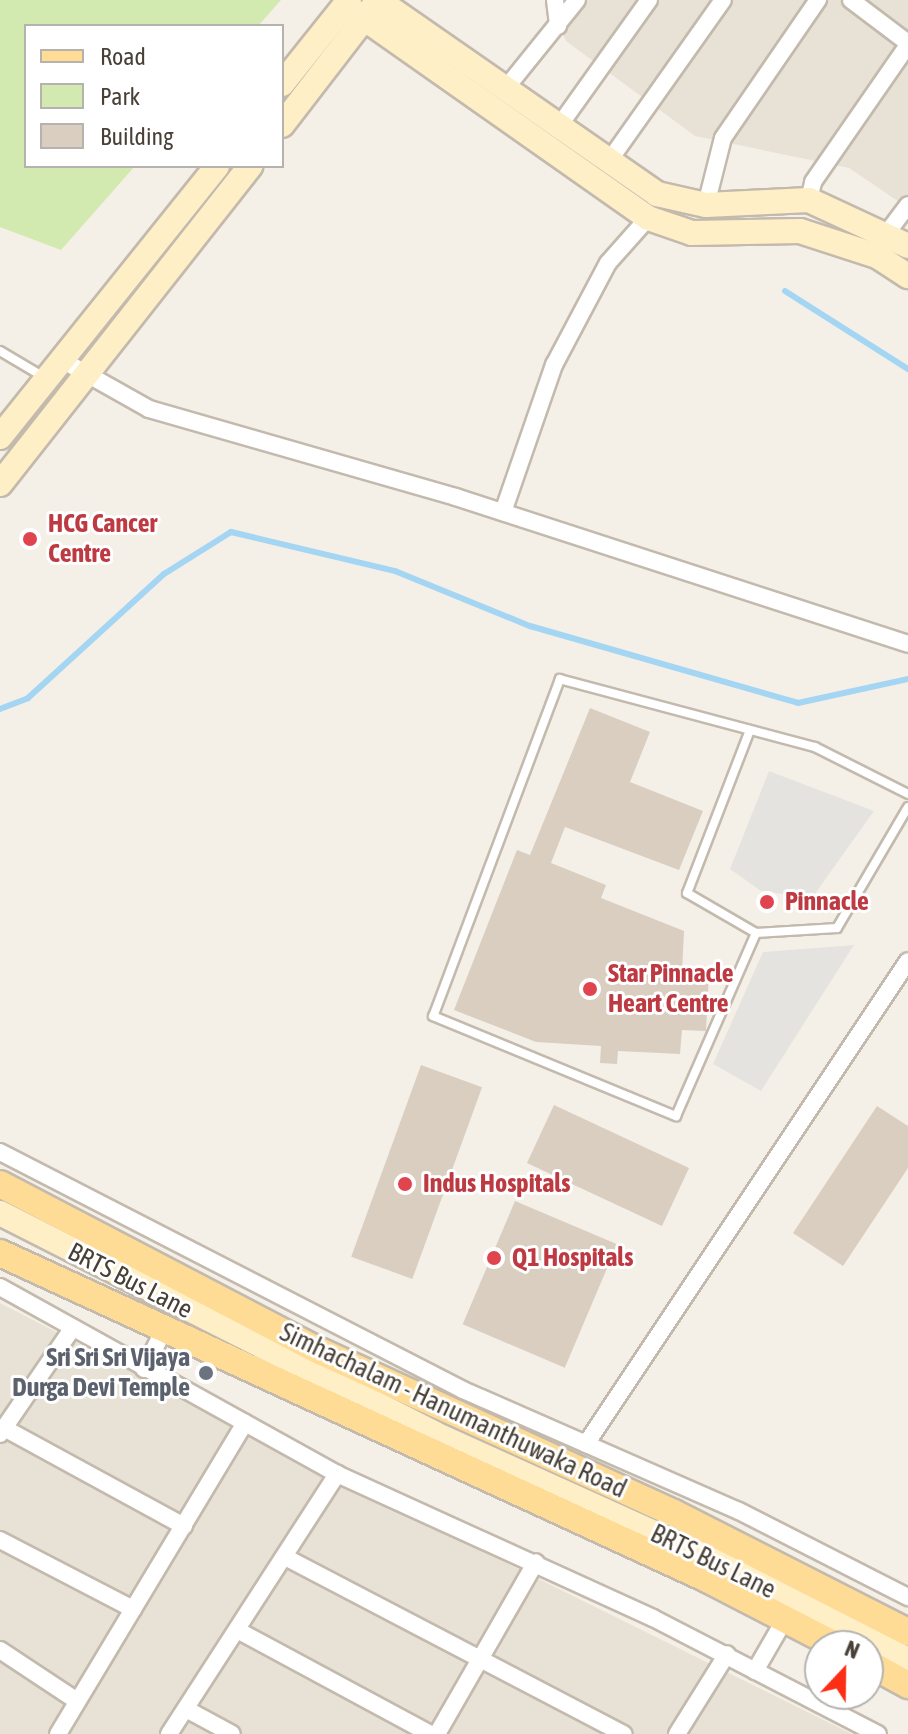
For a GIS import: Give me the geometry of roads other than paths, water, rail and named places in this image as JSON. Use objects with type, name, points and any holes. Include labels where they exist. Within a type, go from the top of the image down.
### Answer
[{"type":"main road","name":"Simhachalam - Hanumanthuwaka Road","points":[[0,1184],[322,1352],[674,1513],[908,1632]]},
{"type":"main road","name":"Simhachalam - Hanumanthuwaka Road","points":[[0,1253],[806,1630]]},
{"type":"main road","points":[[884,1672],[908,1685]]},
{"type":"street","points":[[284,82],[352,9],[378,0],[657,194],[706,205],[809,200],[898,240],[908,205]]},
{"type":"street","points":[[555,0],[558,26]]},
{"type":"street","points":[[506,88],[532,50],[558,26],[577,0]]},
{"type":"street","points":[[559,126],[649,0]]},
{"type":"street","points":[[609,161],[723,0]]},
{"type":"street","points":[[706,205],[723,138],[818,0]]},
{"type":"street","points":[[809,200],[813,182],[908,44],[851,0]]},
{"type":"street","points":[[284,122],[352,9]]},
{"type":"street","points":[[352,9],[648,218],[692,233],[800,231],[877,256],[908,276]]},
{"type":"street","points":[[0,437],[215,168]]},
{"type":"street","points":[[0,484],[248,168]]},
{"type":"street","points":[[503,512],[554,365],[608,263],[648,218]]},
{"type":"street","points":[[55,369],[86,374],[149,409],[503,512],[908,644]]},
{"type":"street","points":[[586,1444],[908,961]]},
{"type":"street","points":[[0,1152],[463,1390],[739,1511],[908,1597]]},
{"type":"street","name":"BRTS Bus Lane","points":[[0,1213],[435,1434],[719,1562],[908,1660]]},
{"type":"street","points":[[0,1287],[337,1474],[536,1562],[727,1654],[878,1734]]},
{"type":"street","points":[[144,1369],[165,1328]]},
{"type":"street","points":[[72,1329],[2,1431],[184,1526]]},
{"type":"street","points":[[58,1734],[245,1423]]},
{"type":"street","points":[[169,1734],[239,1631],[337,1474]]},
{"type":"street","points":[[0,1540],[133,1609]]},
{"type":"street","points":[[285,1557],[482,1657],[623,1734]]},
{"type":"street","points":[[437,1734],[536,1562]]},
{"type":"street","points":[[755,1671],[785,1619]]},
{"type":"street","points":[[239,1631],[430,1734]]},
{"type":"street","points":[[0,1650],[77,1701]]},
{"type":"street","points":[[677,1734],[727,1654]]},
{"type":"street","points":[[186,1709],[232,1734]]},
{"type":"lane","points":[[0,351],[55,369]]},
{"type":"lane","points":[[756,933],[676,1116],[433,1016],[560,679],[815,747],[908,794]]},
{"type":"lane","points":[[750,730],[687,893],[756,933],[837,928],[908,807]]},
{"type":"waterway","points":[[785,291],[908,369]]},
{"type":"waterway","points":[[0,709],[28,698],[164,574],[231,532],[395,571],[530,626],[798,703],[908,679]]},
{"type":"place","name":"HCG Cancer Centre","points":[[30,539]]},
{"type":"place","name":"Pinnacle","points":[[767,902]]},
{"type":"place","name":"Star Pinnacle Heart Centre","points":[[590,989]]},
{"type":"place","name":"Indus Hospitals","points":[[405,1184]]},
{"type":"place","name":"Q1 Hospitals","points":[[494,1258]]},
{"type":"place","name":"Sri Sri Sri Vijaya Durga Devi Temple","points":[[206,1373]]}]
